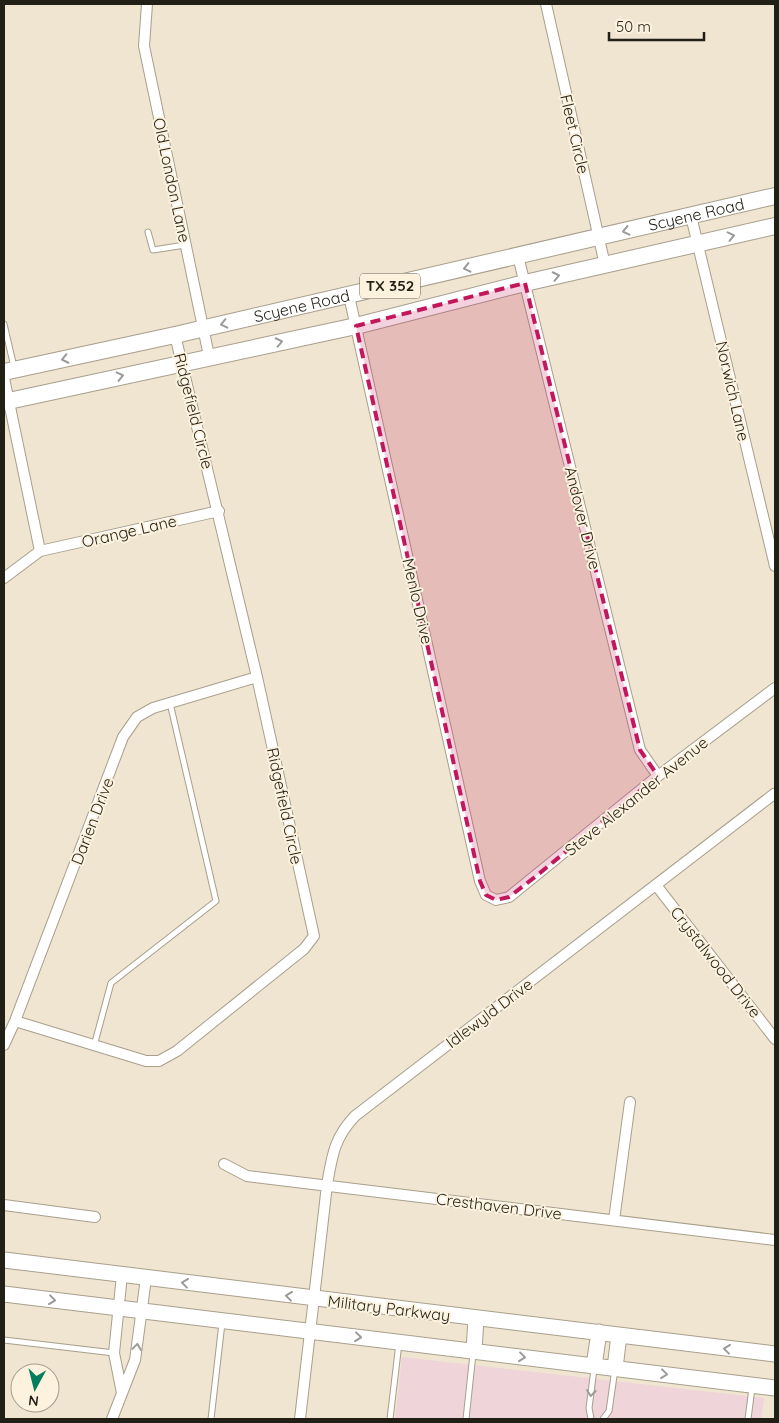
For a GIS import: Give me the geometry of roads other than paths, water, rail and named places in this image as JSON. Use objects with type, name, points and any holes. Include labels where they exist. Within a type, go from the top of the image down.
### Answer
[{"type":"main road","name":"Scyene Road","points":[[7,373],[349,296],[775,196]]},
{"type":"main road","name":"Scyene Road","points":[[6,401],[356,326],[525,283],[775,226]]},
{"type":"main road","name":"Military Parkway","points":[[4,1260],[775,1354]]},
{"type":"main road","name":"Military Parkway","points":[[4,1294],[775,1388]]},
{"type":"main road","points":[[474,1351],[476,1318]]},
{"type":"main road","points":[[594,1366],[599,1332]]},
{"type":"main road","points":[[615,1368],[619,1335]]},
{"type":"street","name":"Old London Lane","points":[[146,4],[144,46],[209,356]]},
{"type":"street","name":"Fleet Circle","points":[[546,4],[605,265]]},
{"type":"street","name":"Norwich Lane","points":[[691,216],[775,566]]},
{"type":"street","name":"Andover Drive","points":[[518,256],[640,750],[658,776]]},
{"type":"street","name":"Menlo Drive","points":[[349,296],[480,881],[486,895],[496,900]]},
{"type":"street","name":"Ridgefield Circle","points":[[15,1021],[146,1061],[159,1061],[177,1051],[304,949],[314,936],[219,511],[175,335]]},
{"type":"street","points":[[4,578],[40,551],[6,401],[7,373]]},
{"type":"street","name":"Orange Lane","points":[[40,551],[219,511]]},
{"type":"street","name":"Darien Drive","points":[[4,1045],[15,1021],[123,737],[137,717],[153,708],[257,677]]},
{"type":"street","name":"Steve Alexander Avenue","points":[[496,900],[509,897],[535,878],[658,776],[775,688]]},
{"type":"street","name":"Idlewyld Drive","points":[[300,1419],[326,1185],[334,1147],[342,1130],[356,1116],[775,795]]},
{"type":"street","name":"Crystalwood Drive","points":[[656,885],[775,1039]]},
{"type":"street","points":[[614,1220],[630,1102]]},
{"type":"street","name":"Cresthaven Drive","points":[[224,1164],[247,1176],[775,1240]]},
{"type":"street","points":[[4,1205],[96,1217]]},
{"type":"street","points":[[122,1275],[114,1353],[122,1394]]},
{"type":"street","points":[[112,1419],[135,1360],[146,1278]]},
{"type":"lane","points":[[148,232],[153,250],[185,245]]},
{"type":"lane","points":[[4,324],[7,373]]},
{"type":"lane","points":[[94,1046],[111,984],[216,901],[170,702]]},
{"type":"lane","points":[[211,1419],[222,1321]]},
{"type":"lane","points":[[4,1340],[114,1353]]},
{"type":"lane","points":[[390,1419],[400,1342]]},
{"type":"lane","points":[[466,1419],[474,1351]]},
{"type":"lane","points":[[591,1419],[589,1408],[594,1366]]},
{"type":"lane","points":[[604,1419],[609,1411],[615,1368]]},
{"type":"lane","points":[[748,1419],[752,1385]]}]
